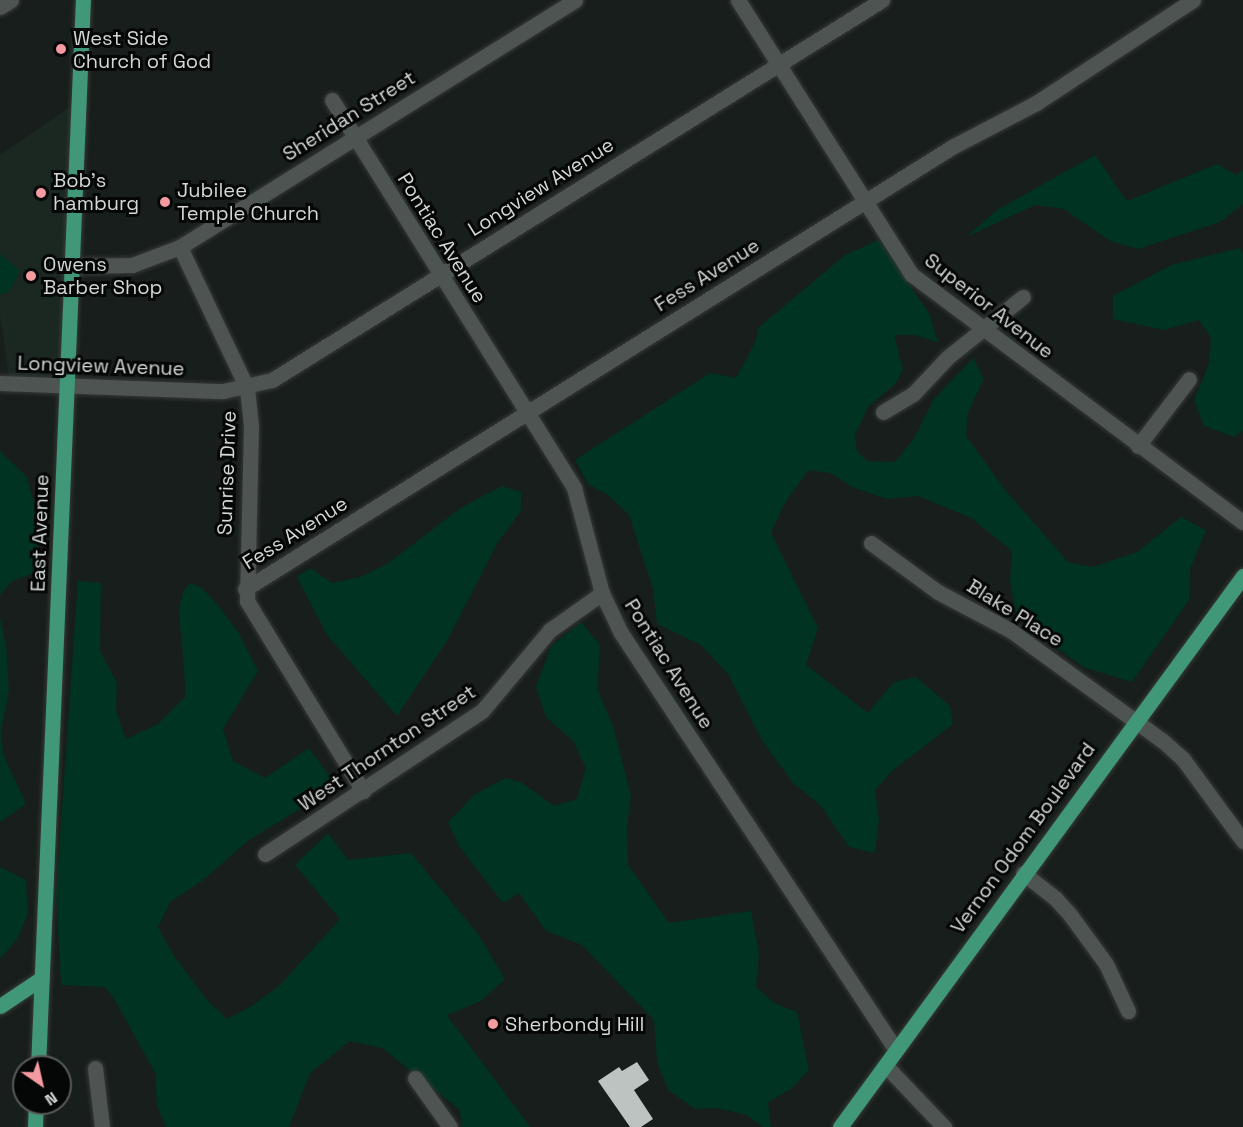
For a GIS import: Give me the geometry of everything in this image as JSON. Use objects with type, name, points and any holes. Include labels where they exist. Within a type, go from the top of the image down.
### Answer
[{"type":"main road","name":"East Avenue","points":[[39,1055],[83,0]]},
{"type":"main road","name":"Vernon Odom Boulevard","points":[[840,1127],[895,1048],[1243,576]]},
{"type":"main road","points":[[0,1006],[42,978]]},
{"type":"street","points":[[0,8],[11,0]]},
{"type":"street","name":"Sheridan Street","points":[[72,266],[132,265],[180,247],[575,0]]},
{"type":"street","name":"Superior Avenue","points":[[738,0],[911,274],[983,331],[1243,522]]},
{"type":"street","name":"Longview Avenue","points":[[0,383],[224,391],[247,388],[272,380],[882,0]]},
{"type":"street","name":"Fess Avenue","points":[[245,589],[952,147],[1036,103],[1172,6],[1193,0]]},
{"type":"street","name":"Pontiac Avenue","points":[[332,100],[574,488],[602,593],[621,633],[895,1048]]},
{"type":"street","name":"Sunrise Drive","points":[[180,247],[247,388],[251,427],[245,589],[255,618],[363,791]]},
{"type":"street","points":[[883,412],[913,394],[948,357],[1023,297]]},
{"type":"street","points":[[1138,446],[1189,379]]},
{"type":"street","name":"Blake Place","points":[[871,543],[938,592],[1011,630],[1183,759],[1243,841]]},
{"type":"street","name":"West Thornton Street","points":[[265,854],[482,711],[550,630],[602,593]]},
{"type":"street","points":[[1023,873],[1071,916],[1106,964],[1128,1011]]},
{"type":"street","points":[[885,1065],[944,1127]]},
{"type":"street","points":[[95,1068],[102,1127]]},
{"type":"street","points":[[415,1078],[450,1127]]},
{"type":"shaded area","points":[[79,101],[67,387],[10,384],[0,315],[0,155]]},
{"type":"green space","points":[[1095,155],[1127,201],[1217,164],[1236,175],[1243,170],[1243,204],[1220,222],[1138,249],[1110,241],[1064,209],[1035,205],[966,237],[997,210]]},
{"type":"green space","points":[[878,240],[929,313],[938,342],[914,335],[894,335],[903,370],[895,384],[868,407],[855,435],[857,451],[867,461],[895,462],[914,438],[934,399],[973,358],[984,379],[968,412],[966,436],[1006,491],[1068,562],[1093,567],[1137,552],[1181,517],[1206,530],[1190,569],[1189,600],[1132,682],[1083,667],[1017,618],[1010,582],[1012,551],[971,518],[918,496],[887,499],[854,488],[830,473],[808,470],[783,506],[771,533],[818,628],[806,665],[868,713],[894,682],[916,677],[950,706],[953,724],[891,772],[875,790],[879,819],[875,853],[849,847],[821,806],[793,783],[763,742],[728,674],[701,645],[657,624],[653,589],[629,515],[608,495],[588,484],[575,460],[710,373],[736,378],[756,341],[758,328],[845,255]]},
{"type":"green space","points":[[1240,248],[1243,254],[1243,430],[1234,437],[1204,426],[1194,400],[1209,364],[1211,338],[1199,320],[1164,330],[1113,319],[1113,296],[1171,265]]},
{"type":"green space","points":[[0,254],[20,271],[9,291],[0,295]]},
{"type":"green space","points":[[0,451],[27,477],[36,512],[38,545],[32,574],[12,581],[0,595]]},
{"type":"green space","points":[[502,486],[521,492],[521,511],[498,542],[447,641],[397,716],[327,635],[297,577],[310,568],[332,583],[360,577],[387,564],[462,507]]},
{"type":"green space","points":[[78,581],[101,583],[100,651],[117,683],[116,711],[126,739],[158,724],[186,696],[179,611],[183,591],[190,583],[202,588],[221,609],[238,632],[258,671],[223,729],[233,761],[265,778],[309,748],[337,786],[249,840],[202,881],[170,902],[158,927],[174,956],[208,1001],[227,1019],[250,1007],[278,987],[340,919],[295,865],[328,833],[348,860],[411,853],[478,934],[505,979],[481,1001],[447,1015],[530,1127],[462,1127],[459,1109],[382,1048],[350,1041],[310,1073],[289,1127],[166,1127],[157,1106],[155,1073],[115,1000],[105,987],[61,985],[56,894]]},
{"type":"green space","points":[[0,618],[6,645],[9,691],[1,730],[3,754],[26,804],[0,822]]},
{"type":"green space","points":[[581,622],[600,645],[597,688],[614,729],[631,796],[627,826],[628,865],[669,923],[751,911],[759,953],[756,987],[774,1003],[797,1012],[809,1070],[791,1089],[768,1102],[771,1127],[763,1127],[747,1115],[717,1108],[695,1109],[668,1090],[657,1062],[654,1020],[582,945],[546,931],[519,893],[503,903],[459,846],[448,822],[474,795],[505,778],[521,782],[554,806],[577,799],[586,768],[573,741],[546,717],[536,687],[551,646]]},
{"type":"green space","points":[[0,867],[26,880],[28,914],[18,938],[0,959]]},
{"type":"building","points":[[637,1062],[649,1080],[634,1090],[653,1119],[641,1127],[630,1127],[598,1081],[619,1067],[622,1071]]},
{"type":"place","name":"West Side Church of God","points":[[61,49]]},
{"type":"place","name":"Bob's hamburg","points":[[41,193]]},
{"type":"place","name":"Jubilee Temple Church","points":[[165,202]]},
{"type":"place","name":"Owens Barber Shop","points":[[31,276]]},
{"type":"place","name":"Sherbondy Hill","points":[[493,1024]]}]
